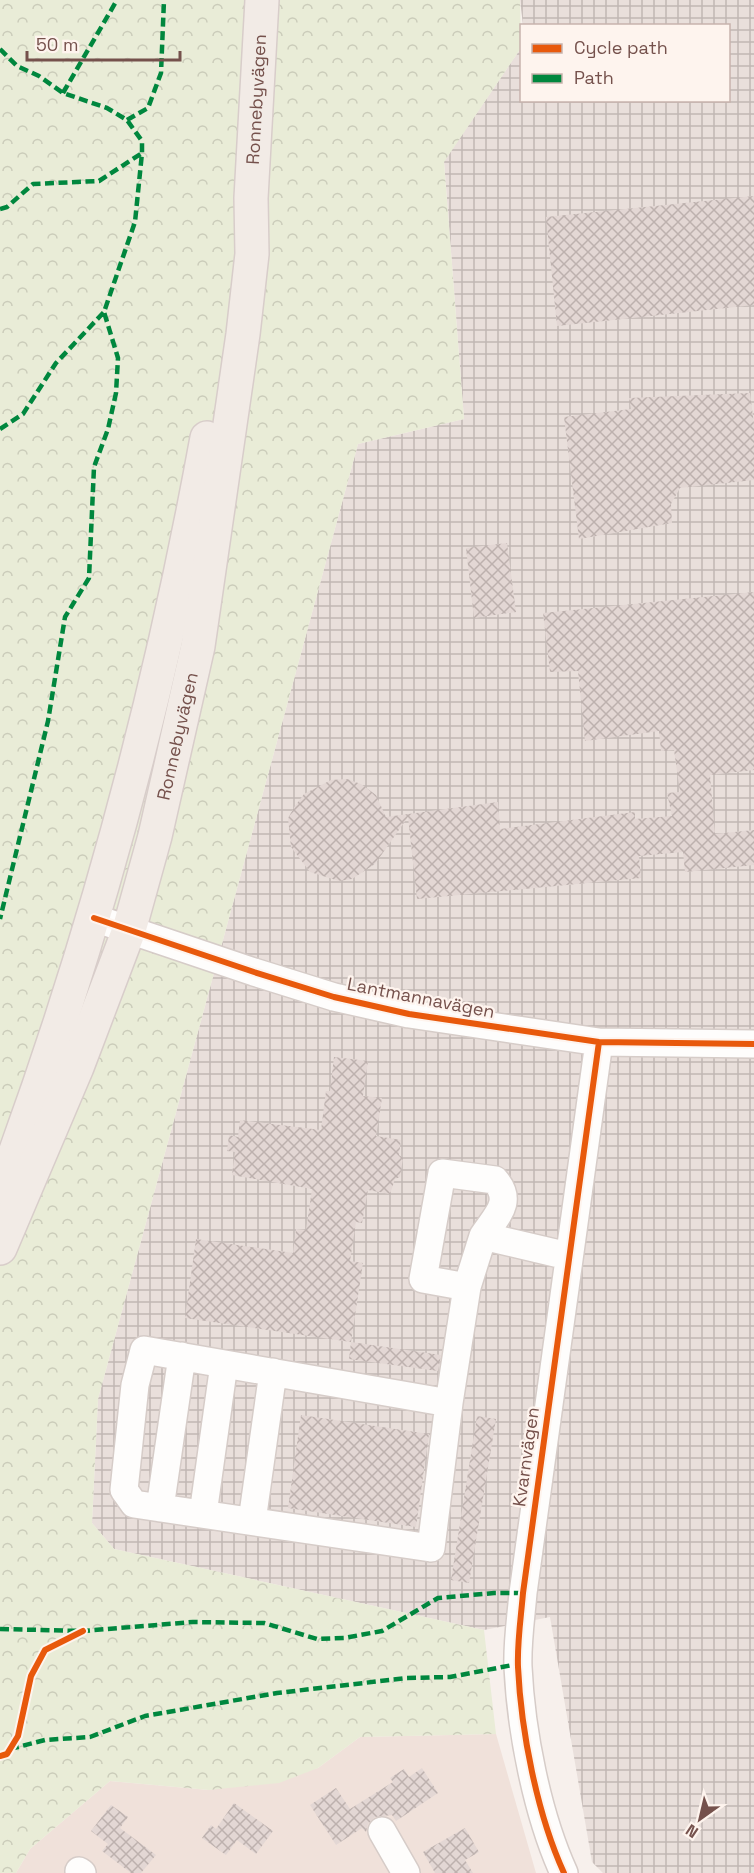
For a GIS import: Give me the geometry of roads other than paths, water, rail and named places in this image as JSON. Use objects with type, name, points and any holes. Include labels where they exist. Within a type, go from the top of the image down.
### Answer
[{"type":"main road","name":"Ronnebyvägen","points":[[0,1248],[69,1087],[129,930],[155,836],[198,646],[243,334],[252,254],[251,198],[262,0]]},
{"type":"main road","name":"Ronnebyvägen","points":[[0,1194],[42,1082],[94,918],[154,696],[185,553],[228,319],[237,250],[251,198]]},
{"type":"street","name":"Lantmannavägen","points":[[94,918],[334,997],[409,1014],[599,1042],[754,1044]]},
{"type":"street","name":"Kvarnvägen","points":[[564,1873],[531,1765],[523,1719],[518,1664],[523,1593],[599,1042]]},
{"type":"street","points":[[449,1403],[144,1350],[135,1385],[124,1490],[134,1504],[431,1548],[449,1403],[467,1287],[483,1236],[505,1202],[503,1189],[495,1180],[441,1173],[423,1279],[467,1287]]},
{"type":"street","points":[[483,1236],[568,1256]]},
{"type":"street","points":[[160,1508],[182,1356]]},
{"type":"street","points":[[203,1514],[224,1364]]},
{"type":"street","points":[[252,1521],[273,1372]]},
{"type":"street","points":[[382,1831],[406,1873]]}]
